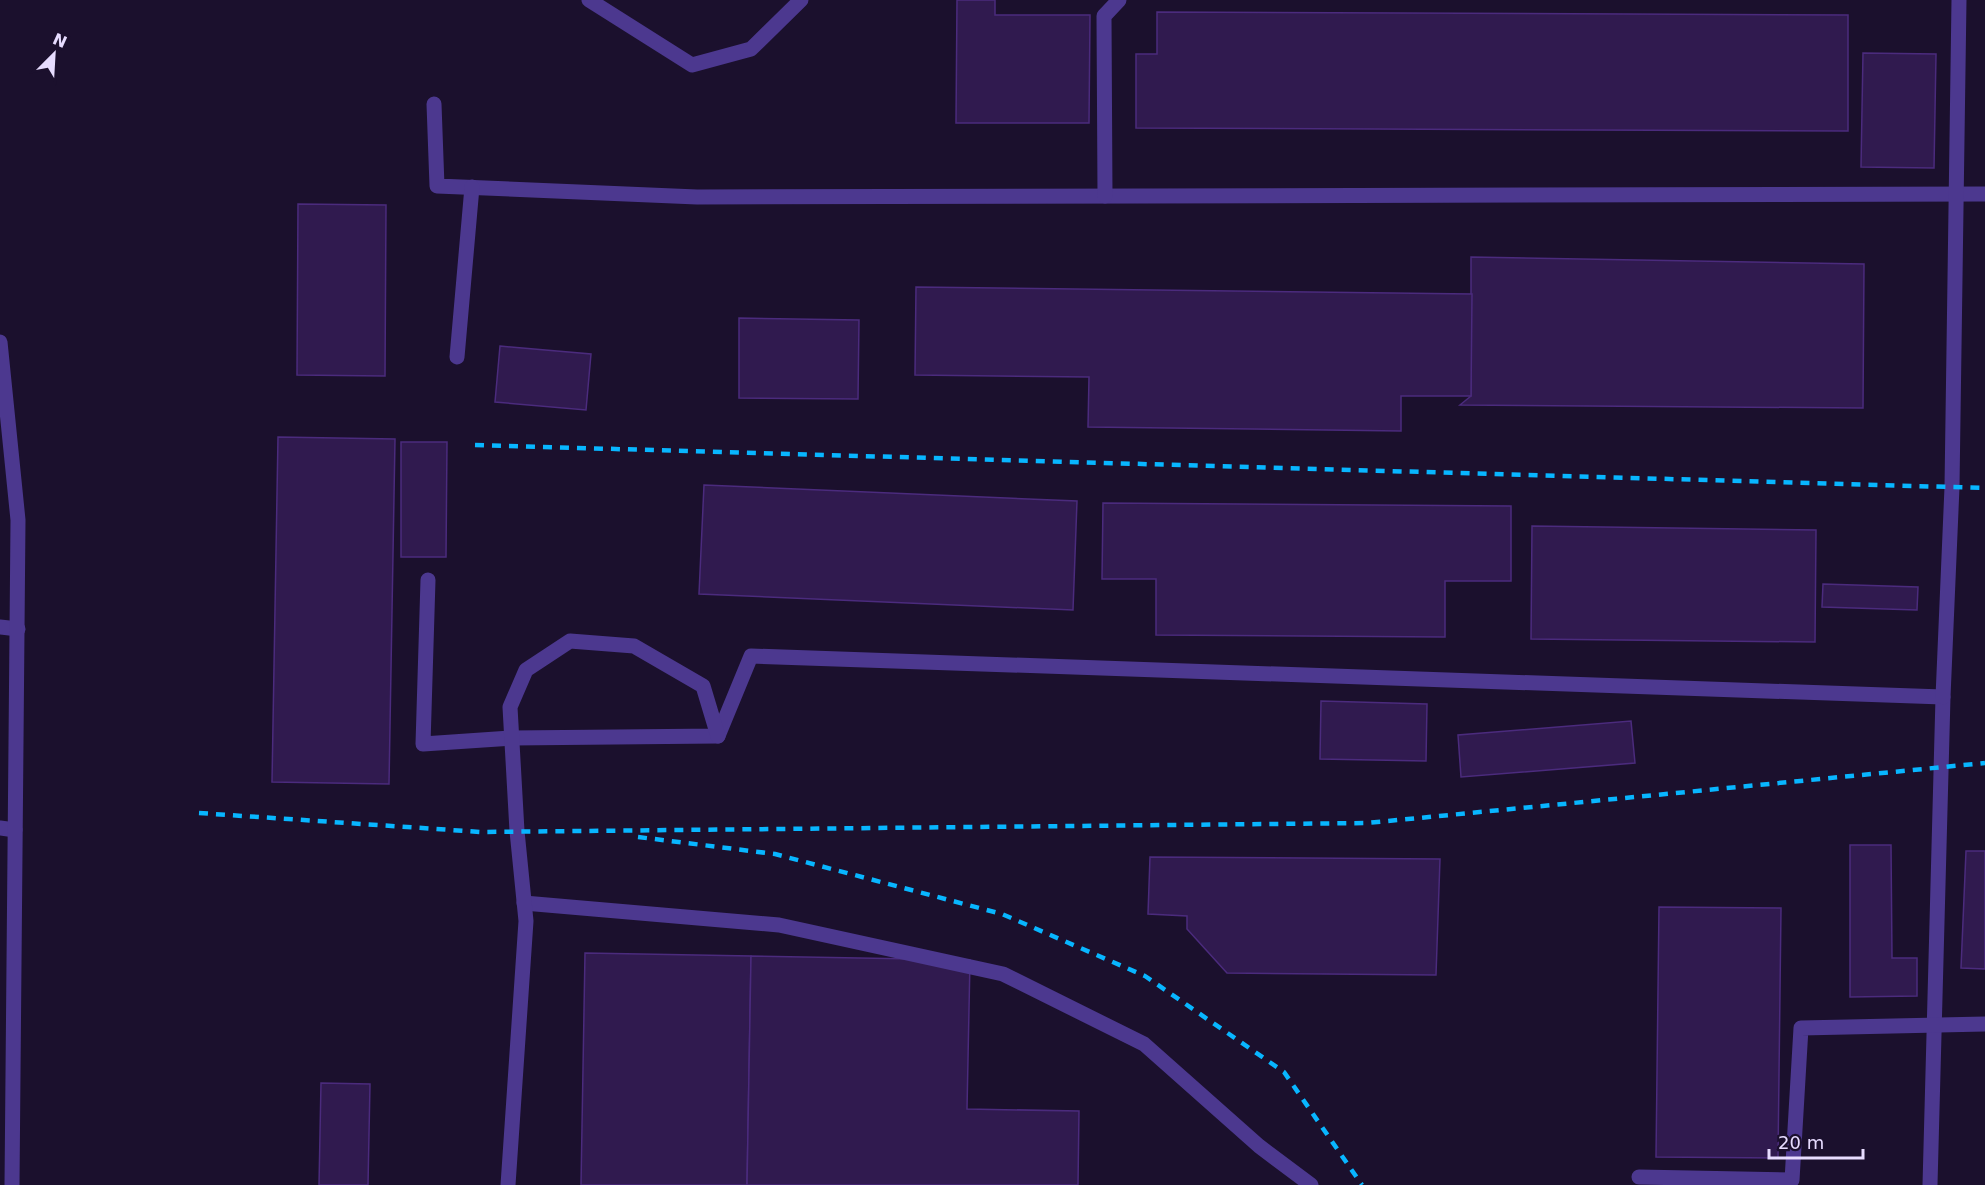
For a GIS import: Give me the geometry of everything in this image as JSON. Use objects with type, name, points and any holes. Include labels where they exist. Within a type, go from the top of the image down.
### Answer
[{"type":"street","points":[[589,0],[692,65],[751,49],[801,0]]},
{"type":"street","points":[[1105,196],[1104,16],[1119,0]]},
{"type":"street","points":[[1930,1185],[1943,697],[1952,487],[1959,0]]},
{"type":"street","points":[[434,104],[437,186],[697,197],[1985,194]]},
{"type":"street","points":[[457,357],[472,187]]},
{"type":"street","points":[[0,342],[18,520],[18,629],[8,829],[12,1185]]},
{"type":"street","points":[[428,580],[423,744],[512,738],[717,736]]},
{"type":"street","points":[[0,627],[18,629]]},
{"type":"street","points":[[508,1185],[526,921],[510,707],[526,670],[570,641],[634,646],[704,686],[717,736]]},
{"type":"street","points":[[717,736],[751,656],[1943,697]]},
{"type":"street","points":[[524,903],[779,926],[1003,974],[1144,1044],[1259,1146],[1311,1185]]},
{"type":"street","points":[[1639,1177],[1791,1180],[1801,1028],[1934,1023],[1985,1024]]},
{"type":"building","points":[[957,0],[995,0],[995,15],[1090,15],[1089,123],[956,123]]},
{"type":"building","points":[[1157,12],[1848,15],[1848,131],[1136,128],[1136,54],[1157,54]]},
{"type":"building","points":[[1863,53],[1936,54],[1934,168],[1861,167]]},
{"type":"building","points":[[298,204],[386,205],[385,376],[297,375]]},
{"type":"building","points":[[1471,257],[1864,264],[1863,408],[1460,405],[1471,396]]},
{"type":"building","points":[[916,287],[1472,294],[1471,396],[1401,396],[1401,431],[1088,427],[1089,377],[915,375]]},
{"type":"building","points":[[739,318],[859,320],[858,399],[739,398]]},
{"type":"building","points":[[500,346],[591,354],[586,410],[495,402]]},
{"type":"building","points":[[278,437],[395,439],[389,784],[272,782]]},
{"type":"building","points":[[401,442],[447,442],[446,557],[401,557]]},
{"type":"building","points":[[704,485],[1077,501],[1073,610],[699,594]]},
{"type":"building","points":[[1103,503],[1511,506],[1511,581],[1445,581],[1445,637],[1156,635],[1156,579],[1102,579]]},
{"type":"building","points":[[1532,526],[1816,530],[1815,642],[1531,639]]},
{"type":"building","points":[[1823,584],[1918,587],[1917,610],[1822,607]]},
{"type":"building","points":[[1321,701],[1427,704],[1426,761],[1320,759]]},
{"type":"building","points":[[1631,721],[1635,763],[1461,777],[1458,735]]},
{"type":"building","points":[[1850,845],[1891,845],[1892,958],[1917,958],[1917,996],[1850,997]]},
{"type":"building","points":[[1966,851],[1985,851],[1985,969],[1961,968]]},
{"type":"building","points":[[1150,857],[1440,859],[1436,975],[1227,973],[1187,929],[1187,916],[1148,914]]},
{"type":"building","points":[[1659,907],[1781,908],[1778,1158],[1656,1157]]},
{"type":"building","points":[[585,953],[751,956],[747,1185],[581,1185]]},
{"type":"building","points":[[751,956],[970,960],[967,1109],[1079,1111],[1078,1185],[747,1185]]},
{"type":"building","points":[[321,1083],[370,1084],[368,1185],[319,1185]]},
{"type":"railway","points":[[475,445],[1985,488]]},
{"type":"railway","points":[[199,813],[481,832],[1367,823],[1985,763]]},
{"type":"railway","points":[[638,837],[775,854],[1002,914],[1145,976],[1284,1072],[1362,1185]]}]
